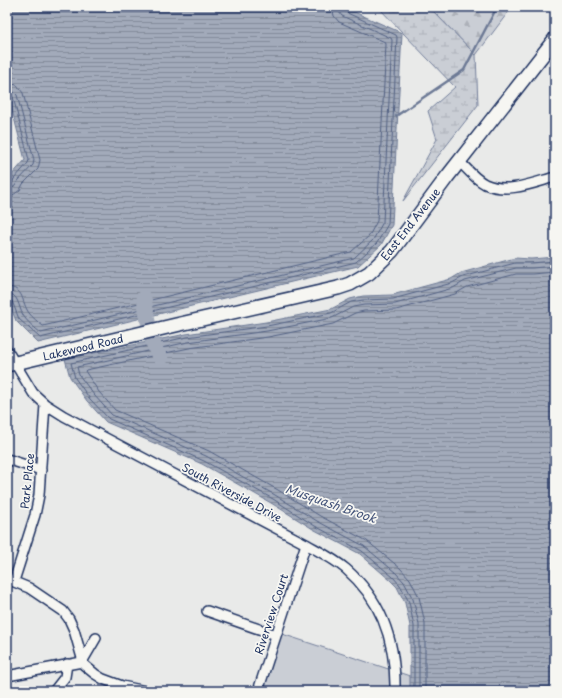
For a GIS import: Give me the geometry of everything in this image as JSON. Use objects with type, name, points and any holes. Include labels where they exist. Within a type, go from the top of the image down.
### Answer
[{"type":"street","name":"East End Avenue","points":[[158,329],[338,288],[360,279],[376,267],[392,251],[555,38]]},
{"type":"street","points":[[460,161],[481,181],[501,188],[520,186],[555,177]]},
{"type":"street","name":"Lakewood Road","points":[[11,364],[158,329]]},
{"type":"street","name":"South Riverside Drive","points":[[7,350],[11,364],[33,393],[45,404],[87,429],[306,544],[334,560],[345,569],[355,578],[372,600],[382,617],[390,638],[396,672],[395,691]]},
{"type":"street","name":"Park Place","points":[[10,580],[35,515],[39,496],[45,404]]},
{"type":"street","points":[[7,459],[41,470]]},
{"type":"street","name":"Riverview Court","points":[[258,691],[306,544]]},
{"type":"street","points":[[10,580],[29,588],[63,611],[74,630],[84,665],[103,679],[122,688],[146,691]]},
{"type":"street","points":[[207,611],[276,635]]},
{"type":"street","points":[[82,662],[96,638]]},
{"type":"street","points":[[7,676],[82,662]]},
{"type":"street","points":[[54,691],[65,677],[67,664]]},
{"type":"green space","points":[[378,7],[429,7],[476,55],[478,105],[403,201],[437,139],[428,111],[455,87]]},
{"type":"green space","points":[[429,7],[512,7],[476,55]]},
{"type":"green space","points":[[279,633],[422,680],[422,691],[260,691]]},
{"type":"water","points":[[10,7],[343,7],[402,33],[392,225],[381,245],[358,266],[38,343],[16,321],[7,297],[7,186],[10,177],[25,160],[7,91],[7,16]]},
{"type":"water","points":[[555,257],[555,691],[410,691],[410,626],[405,603],[397,587],[390,580],[360,554],[313,529],[271,503],[202,464],[106,422],[87,401],[70,377],[65,359],[186,334],[266,322],[331,309],[350,299],[363,296],[392,295],[451,279],[461,273],[515,258],[531,259]]},
{"type":"waterway","points":[[396,116],[464,70],[497,7]]},
{"type":"waterway","name":"Musquash Brook","points":[[144,298],[151,337],[161,359]]}]
